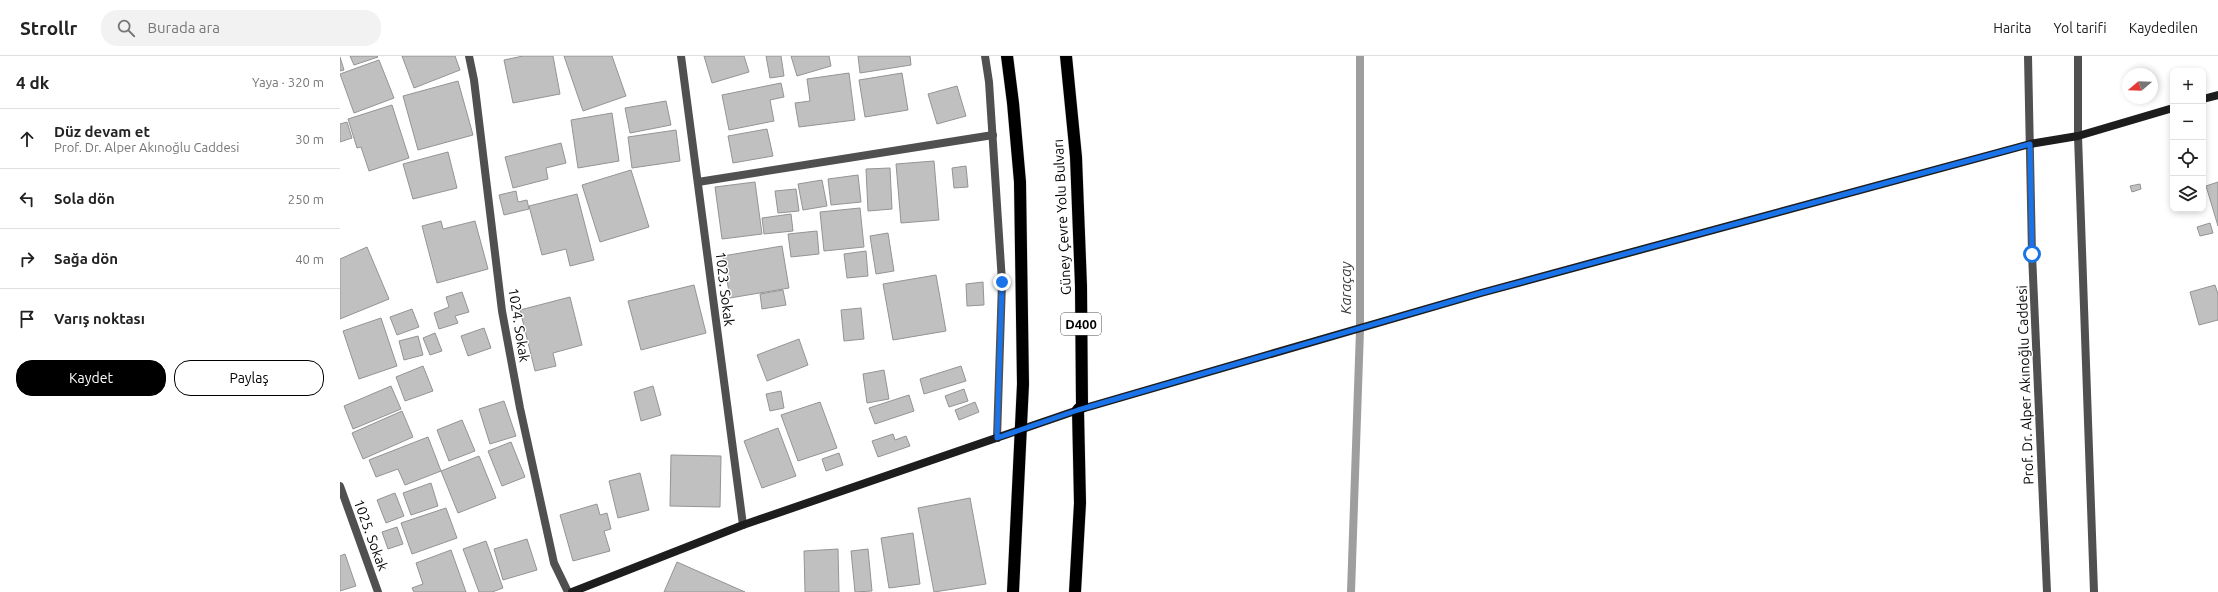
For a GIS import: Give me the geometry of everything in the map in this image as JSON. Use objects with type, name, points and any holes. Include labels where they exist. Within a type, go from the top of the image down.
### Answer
[{"type":"highway","points":[[1006,56],[1014,103],[1020,182],[1022,428],[1013,592]]},
{"type":"highway","name":"Güney Çevre Yolu Bulvarı","points":[[1066,56],[1076,157],[1081,286],[1082,406],[1078,410],[1080,503],[1075,592]]},
{"type":"street","name":"1024. Sokak","points":[[469,56],[474,80],[502,311],[520,408],[554,564],[568,592]]},
{"type":"street","name":"1023. Sokak","points":[[681,56],[743,526]]},
{"type":"street","points":[[985,56],[989,82],[993,135],[1002,282],[997,438]]},
{"type":"street","name":"Prof. Dr. Alper Akınoğlu Caddesi","points":[[2028,56],[2047,592]]},
{"type":"street","points":[[2078,56],[2078,136],[2094,592]]},
{"type":"street","points":[[2206,98],[2218,95]]},
{"type":"street","points":[[572,592],[743,526],[1022,428],[1078,410],[1481,293],[2030,144],[2078,136],[2170,109]]},
{"type":"street","points":[[698,182],[993,135]]},
{"type":"street","name":"1025. Sokak","points":[[340,486],[378,592]]},
{"type":"building","points":[[350,56],[377,56],[378,57],[354,65]]},
{"type":"building","points":[[402,56],[455,56],[460,70],[414,88]]},
{"type":"building","points":[[523,56],[553,56],[560,94],[513,103],[504,60]]},
{"type":"building","points":[[564,56],[612,56],[626,96],[583,111]]},
{"type":"building","points":[[704,56],[744,56],[749,72],[712,83]]},
{"type":"building","points":[[766,56],[781,56],[784,76],[770,78]]},
{"type":"building","points":[[791,56],[829,56],[831,66],[797,76]]},
{"type":"building","points":[[858,56],[910,56],[911,65],[860,73]]},
{"type":"building","points":[[340,57],[344,70],[340,71]]},
{"type":"building","points":[[379,60],[394,98],[354,113],[340,74]]},
{"type":"building","points":[[849,73],[855,120],[799,127],[795,103],[810,101],[807,79]]},
{"type":"building","points":[[902,73],[908,110],[865,117],[859,80]]},
{"type":"building","points":[[458,81],[473,135],[418,150],[403,96]]},
{"type":"building","points":[[781,83],[784,97],[770,100],[774,121],[729,130],[722,95]]},
{"type":"building","points":[[957,86],[966,116],[937,124],[928,94]]},
{"type":"building","points":[[666,101],[671,125],[630,133],[625,108]]},
{"type":"building","points":[[392,105],[409,158],[369,171],[361,147],[357,148],[348,119]]},
{"type":"building","points":[[612,113],[619,161],[578,168],[571,120]]},
{"type":"building","points":[[347,122],[352,138],[340,142],[340,124]]},
{"type":"building","points":[[767,129],[773,156],[733,163],[728,136]]},
{"type":"building","points":[[676,130],[680,161],[632,168],[628,137]]},
{"type":"building","points":[[561,143],[566,163],[546,168],[548,179],[513,188],[505,157]]},
{"type":"building","points":[[448,152],[457,188],[413,199],[403,164]]},
{"type":"building","points":[[934,161],[939,220],[901,223],[896,164]]},
{"type":"building","points":[[966,166],[968,187],[954,188],[952,168]]},
{"type":"building","points":[[890,168],[892,209],[868,211],[866,169]]},
{"type":"building","points":[[631,170],[649,227],[600,242],[582,185]]},
{"type":"building","points":[[858,175],[861,202],[831,205],[828,179]]},
{"type":"building","points":[[822,180],[827,206],[803,210],[798,184]]},
{"type":"building","points":[[755,182],[762,234],[722,239],[715,187]]},
{"type":"building","points":[[2218,182],[2218,226],[2206,186]]},
{"type":"building","points":[[2140,184],[2141,189],[2132,192],[2130,186]]},
{"type":"building","points":[[796,189],[799,211],[778,213],[775,191]]},
{"type":"building","points":[[516,191],[518,202],[527,200],[529,209],[504,215],[499,195]]},
{"type":"building","points":[[577,194],[594,260],[570,266],[566,249],[542,255],[529,206]]},
{"type":"building","points":[[860,208],[864,247],[824,251],[820,212]]},
{"type":"building","points":[[791,214],[793,231],[764,234],[762,218]]},
{"type":"building","points":[[441,221],[443,229],[475,221],[488,269],[437,283],[422,226]]},
{"type":"building","points":[[2210,223],[2213,233],[2200,236],[2197,227]]},
{"type":"building","points":[[817,231],[819,254],[791,257],[788,234]]},
{"type":"building","points":[[888,233],[894,271],[876,274],[870,236]]},
{"type":"building","points":[[782,246],[789,288],[730,298],[723,256]]},
{"type":"building","points":[[367,247],[389,299],[340,319],[340,259]]},
{"type":"building","points":[[866,251],[868,276],[847,278],[844,254]]},
{"type":"building","points":[[936,275],[946,331],[893,340],[883,284]]},
{"type":"building","points":[[983,282],[984,305],[967,306],[966,284]]},
{"type":"building","points":[[694,285],[706,333],[641,350],[628,301]]},
{"type":"building","points":[[2215,285],[2218,294],[2218,320],[2199,325],[2190,292]]},
{"type":"building","points":[[783,290],[786,305],[762,309],[760,294]]},
{"type":"building","points":[[462,292],[469,312],[455,316],[458,323],[439,329],[434,313],[449,307],[446,297]]},
{"type":"building","points":[[570,297],[582,345],[553,353],[556,366],[535,371],[520,310]]},
{"type":"building","points":[[861,308],[864,339],[844,341],[841,310]]},
{"type":"building","points":[[412,309],[419,327],[397,335],[390,317]]},
{"type":"building","points":[[381,318],[397,366],[359,379],[343,331]]},
{"type":"building","points":[[484,328],[491,348],[468,356],[461,336]]},
{"type":"building","points":[[435,333],[442,351],[430,355],[423,338]]},
{"type":"building","points":[[418,336],[423,355],[404,360],[399,341]]},
{"type":"building","points":[[799,339],[808,365],[767,381],[757,355]]},
{"type":"building","points":[[423,366],[433,391],[405,401],[396,377]]},
{"type":"building","points":[[961,366],[966,381],[924,394],[920,379]]},
{"type":"building","points":[[884,370],[889,399],[867,403],[863,374]]},
{"type":"building","points":[[391,386],[401,409],[353,429],[344,406]]},
{"type":"building","points":[[653,386],[661,415],[641,421],[634,392]]},
{"type":"building","points":[[964,389],[968,401],[949,407],[945,396]]},
{"type":"building","points":[[781,391],[784,408],[770,411],[766,394]]},
{"type":"building","points":[[909,395],[914,411],[875,424],[869,408]]},
{"type":"building","points":[[504,401],[516,436],[490,444],[479,409]]},
{"type":"building","points":[[820,402],[837,448],[798,461],[781,415]]},
{"type":"building","points":[[975,402],[979,412],[959,420],[955,410]]},
{"type":"building","points":[[402,411],[413,437],[363,459],[352,433]]},
{"type":"building","points":[[462,420],[475,451],[449,461],[437,430]]},
{"type":"building","points":[[778,428],[796,476],[762,488],[744,441]]},
{"type":"building","points":[[893,434],[895,440],[906,436],[910,446],[878,457],[872,441]]},
{"type":"building","points":[[428,437],[441,471],[405,485],[398,469],[376,477],[369,460]]},
{"type":"building","points":[[511,442],[525,477],[502,486],[488,451]]},
{"type":"building","points":[[839,453],[843,465],[826,471],[822,459]]},
{"type":"building","points":[[671,455],[721,456],[720,507],[670,506]]},
{"type":"building","points":[[479,456],[496,498],[458,513],[441,471]]},
{"type":"building","points":[[640,473],[649,510],[618,518],[609,481]]},
{"type":"building","points":[[431,483],[438,506],[411,515],[403,493]]},
{"type":"building","points":[[395,493],[404,516],[386,523],[377,500]]},
{"type":"building","points":[[970,498],[986,584],[934,592],[918,508]]},
{"type":"building","points":[[597,504],[600,515],[607,513],[611,529],[604,531],[610,551],[573,561],[560,515]]},
{"type":"building","points":[[446,508],[457,538],[412,554],[401,523]]},
{"type":"building","points":[[397,527],[403,544],[388,549],[382,532]]},
{"type":"building","points":[[913,533],[920,584],[889,588],[881,538]]},
{"type":"building","points":[[527,539],[537,570],[503,580],[494,549]]},
{"type":"building","points":[[486,541],[503,588],[492,592],[479,592],[463,549]]},
{"type":"building","points":[[838,549],[839,592],[805,592],[804,551]]},
{"type":"building","points":[[868,549],[872,591],[855,592],[851,551]]},
{"type":"building","points":[[451,550],[466,592],[414,592],[412,588],[423,584],[416,563]]},
{"type":"building","points":[[345,554],[356,586],[340,591],[340,556]]},
{"type":"building","points":[[677,562],[745,592],[664,592]]},
{"type":"waterway","name":"Karaçay","points":[[1351,592],[1360,330],[1360,56]]},
{"type":"route","points":[[1002,282],[997,438],[1022,428],[1078,410],[1481,293],[2030,144],[2032,254]]}]
